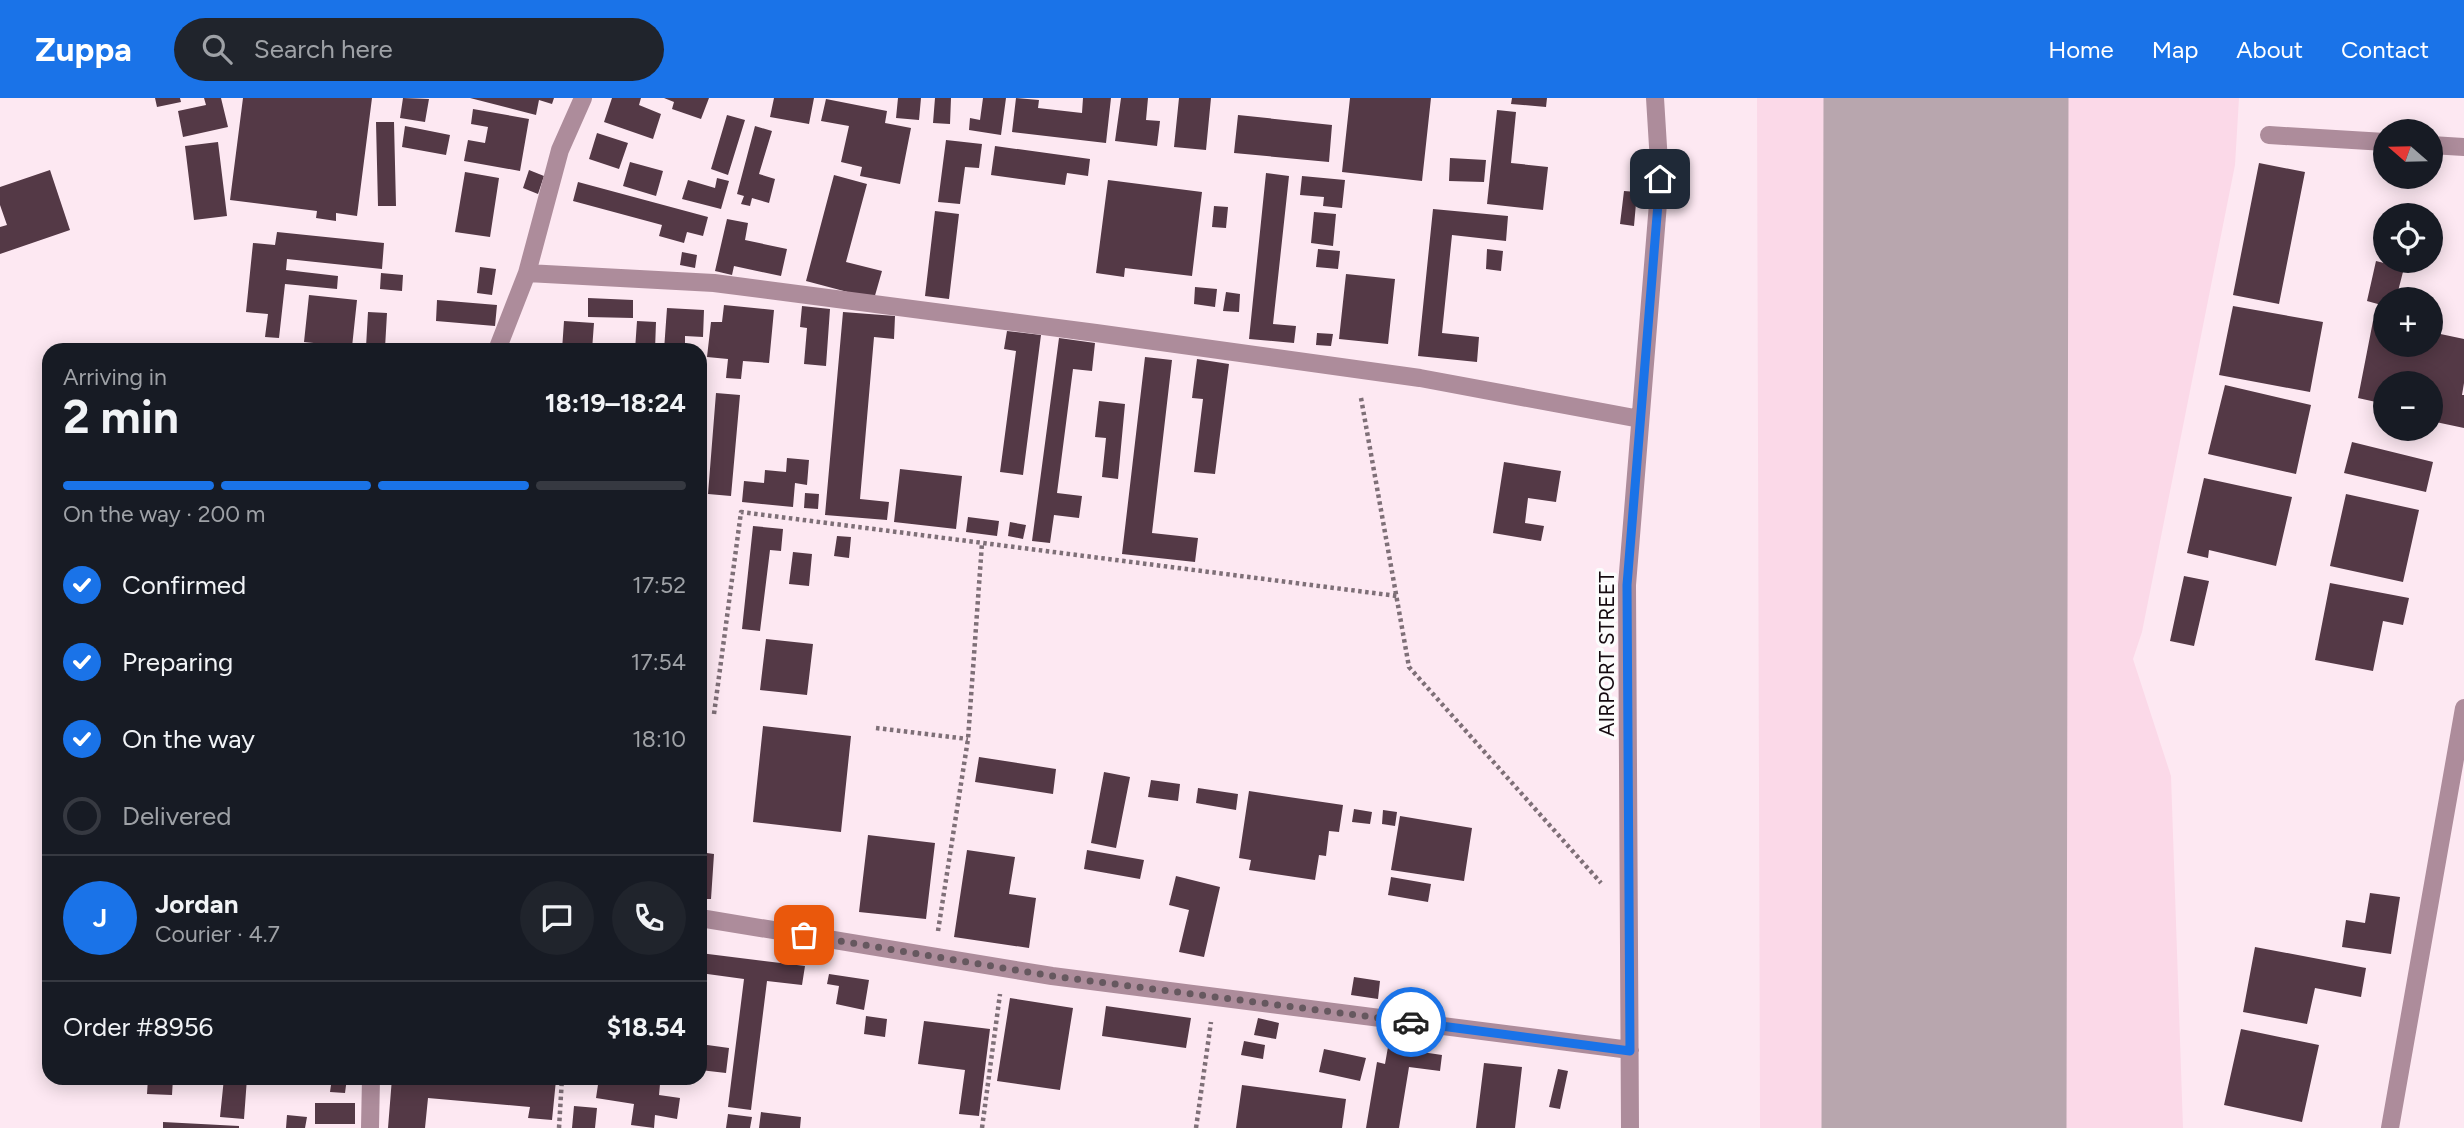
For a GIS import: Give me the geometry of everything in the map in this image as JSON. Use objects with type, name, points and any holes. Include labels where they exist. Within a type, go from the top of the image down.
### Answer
[{"type":"street","points":[[500,343],[527,273],[560,150],[583,98]]},
{"type":"street","name":"AIRPORT STREET","points":[[1630,1128],[1627,585],[1660,179],[1655,98]]},
{"type":"street","points":[[2269,135],[2373,141]]},
{"type":"street","points":[[2443,146],[2464,147]]},
{"type":"street","points":[[527,273],[714,283],[1420,378],[1640,419]]},
{"type":"street","points":[[2390,1128],[2464,708]]},
{"type":"street","points":[[707,919],[1004,967],[1630,1051]]},
{"type":"street","points":[[370,1128],[371,1085]]},
{"type":"path","points":[[1356,369],[1409,667],[1629,915]]},
{"type":"path","points":[[714,714],[741,512],[1397,596]]},
{"type":"path","points":[[934,956],[968,739],[982,543]]},
{"type":"path","points":[[876,728],[968,739]]},
{"type":"path","points":[[982,1128],[1004,967]]},
{"type":"path","points":[[1196,1128],[1215,997]]},
{"type":"path","points":[[559,1128],[562,1085]]},
{"type":"shaded area","points":[[1757,98],[2239,98],[2235,165],[2142,632],[2133,659],[2171,776],[2183,1128],[1760,1128]]},
{"type":"building","points":[[155,98],[180,98],[181,102],[157,107]]},
{"type":"building","points":[[204,98],[221,98],[228,127],[183,137],[178,111],[206,105]]},
{"type":"building","points":[[243,98],[372,98],[357,216],[336,213],[336,221],[316,218],[317,211],[230,200]]},
{"type":"building","points":[[403,98],[429,99],[425,122],[400,118]]},
{"type":"building","points":[[470,98],[554,98],[552,104],[539,100],[536,115]]},
{"type":"building","points":[[612,98],[641,98],[639,105],[661,114],[653,139],[604,122]]},
{"type":"building","points":[[664,98],[709,98],[701,119],[672,109],[674,102]]},
{"type":"building","points":[[774,98],[814,98],[809,124],[770,117]]},
{"type":"building","points":[[898,98],[921,98],[919,120],[896,118]]},
{"type":"building","points":[[935,98],[951,98],[950,124],[933,123]]},
{"type":"building","points":[[983,98],[1006,98],[1001,135],[969,130],[970,118],[980,120]]},
{"type":"building","points":[[1016,98],[1039,100],[1038,108],[1082,113],[1083,98],[1111,98],[1106,143],[1012,132]]},
{"type":"building","points":[[1121,98],[1148,98],[1146,120],[1160,121],[1157,146],[1115,141]]},
{"type":"building","points":[[1179,98],[1211,98],[1206,150],[1174,147]]},
{"type":"building","points":[[1350,98],[1431,98],[1422,181],[1342,172]]},
{"type":"building","points":[[1512,98],[1547,98],[1546,107],[1511,104]]},
{"type":"building","points":[[826,99],[887,111],[885,123],[911,128],[900,184],[860,176],[862,167],[841,162],[849,126],[821,121]]},
{"type":"building","points":[[473,109],[529,119],[520,171],[464,161],[468,140],[485,143],[488,127],[471,124]]},
{"type":"building","points":[[1497,110],[1516,112],[1511,163],[1548,167],[1543,210],[1487,204]]},
{"type":"building","points":[[727,115],[745,120],[728,175],[711,169]]},
{"type":"building","points":[[1238,115],[1332,125],[1329,162],[1234,153]]},
{"type":"building","points":[[376,122],[394,122],[396,206],[378,206]]},
{"type":"building","points":[[405,126],[450,135],[446,155],[402,147]]},
{"type":"building","points":[[755,126],[772,131],[759,174],[775,179],[769,203],[752,198],[750,206],[741,204],[744,196],[737,194]]},
{"type":"building","points":[[597,133],[628,143],[619,169],[589,159]]},
{"type":"building","points":[[946,140],[982,144],[979,168],[965,167],[960,204],[938,202]]},
{"type":"building","points":[[218,142],[227,216],[194,220],[185,146]]},
{"type":"building","points":[[995,146],[1090,159],[1088,176],[1067,173],[1065,185],[991,175]]},
{"type":"building","points":[[1450,158],[1486,160],[1484,182],[1449,181]]},
{"type":"building","points":[[630,162],[663,171],[656,196],[623,186]]},
{"type":"building","points":[[2259,163],[2305,172],[2279,304],[2233,295]]},
{"type":"building","points":[[50,170],[70,230],[0,254],[0,227],[7,225],[0,205],[0,187]]},
{"type":"building","points":[[529,170],[544,176],[538,194],[523,188]]},
{"type":"building","points":[[465,172],[499,178],[490,237],[455,232]]},
{"type":"building","points":[[1266,173],[1289,176],[1273,324],[1296,326],[1294,343],[1249,339]]},
{"type":"building","points":[[834,175],[867,184],[846,262],[882,271],[874,299],[806,281]]},
{"type":"building","points":[[1302,176],[1345,180],[1342,208],[1323,206],[1324,197],[1300,195]]},
{"type":"building","points":[[717,178],[729,181],[721,209],[682,199],[688,180],[715,188]]},
{"type":"building","points":[[1108,180],[1202,192],[1192,276],[1125,268],[1124,277],[1096,273]]},
{"type":"building","points":[[578,182],[708,217],[703,236],[687,232],[684,243],[659,236],[662,225],[573,201]]},
{"type":"building","points":[[1624,191],[1637,192],[1634,226],[1620,224]]},
{"type":"building","points":[[1214,206],[1228,207],[1226,228],[1212,227]]},
{"type":"building","points":[[1433,209],[1508,216],[1506,241],[1452,235],[1442,333],[1479,337],[1477,362],[1418,356]]},
{"type":"building","points":[[935,211],[959,214],[949,299],[925,296]]},
{"type":"building","points":[[1314,212],[1336,214],[1333,246],[1311,243]]},
{"type":"building","points":[[727,219],[748,223],[745,240],[787,249],[781,276],[734,266],[732,275],[715,271]]},
{"type":"building","points":[[277,232],[384,243],[382,269],[287,259],[286,270],[338,276],[337,289],[285,284],[279,338],[265,337],[268,314],[246,312],[253,243],[275,245]]},
{"type":"building","points":[[1318,249],[1340,251],[1338,269],[1316,267]]},
{"type":"building","points":[[1487,249],[1503,251],[1501,271],[1486,269]]},
{"type":"building","points":[[682,252],[697,255],[695,268],[680,265]]},
{"type":"building","points":[[480,267],[496,269],[492,295],[477,293]]},
{"type":"building","points":[[381,273],[403,275],[402,291],[380,289]]},
{"type":"building","points":[[2373,273],[2403,273],[2399,287],[2373,287],[2373,303],[2367,301]]},
{"type":"building","points":[[1346,274],[1395,279],[1388,344],[1339,339]]},
{"type":"building","points":[[1195,287],[1217,289],[1215,307],[1194,304]]},
{"type":"building","points":[[1226,292],[1240,294],[1239,312],[1223,311]]},
{"type":"building","points":[[309,295],[357,300],[352,343],[304,342]]},
{"type":"building","points":[[588,298],[633,300],[633,318],[588,317]]},
{"type":"building","points":[[437,300],[497,305],[495,326],[436,321]]},
{"type":"building","points":[[724,305],[774,310],[769,363],[743,361],[741,379],[726,378],[728,359],[707,357],[711,322],[722,322]]},
{"type":"building","points":[[802,306],[830,309],[826,366],[804,364],[807,328],[800,327]]},
{"type":"building","points":[[2233,306],[2323,322],[2310,392],[2219,375]]},
{"type":"building","points":[[667,308],[704,310],[703,337],[685,336],[685,343],[664,343]]},
{"type":"building","points":[[368,312],[387,313],[385,343],[366,343]]},
{"type":"building","points":[[843,312],[895,316],[894,339],[874,337],[860,499],[889,502],[887,520],[825,515]]},
{"type":"building","points":[[564,321],[594,323],[593,343],[562,343]]},
{"type":"building","points":[[637,321],[656,322],[655,343],[635,343]]},
{"type":"building","points":[[2373,321],[2373,357],[2443,357],[2443,335],[2464,339],[2464,428],[2443,424],[2443,371],[2373,371],[2373,401],[2358,398]]},
{"type":"building","points":[[1007,331],[1041,335],[1023,475],[1000,472],[1016,351],[1004,349]]},
{"type":"building","points":[[1317,333],[1333,334],[1331,346],[1316,345]]},
{"type":"building","points":[[1059,338],[1095,343],[1092,371],[1073,369],[1057,493],[1082,496],[1079,518],[1054,515],[1050,543],[1032,541]]},
{"type":"building","points":[[1145,357],[1172,360],[1152,533],[1198,538],[1195,562],[1122,554]]},
{"type":"building","points":[[1197,359],[1229,364],[1215,474],[1194,472],[1203,399],[1192,398]]},
{"type":"building","points":[[2225,385],[2311,405],[2296,474],[2208,454]]},
{"type":"building","points":[[716,393],[740,395],[731,496],[708,494]]},
{"type":"building","points":[[1099,401],[1125,404],[1118,479],[1102,477],[1106,438],[1095,437]]},
{"type":"building","points":[[2352,442],[2433,462],[2426,492],[2344,473]]},
{"type":"building","points":[[787,458],[809,460],[807,485],[795,483],[793,507],[742,502],[744,481],[764,483],[765,470],[786,472]]},
{"type":"building","points":[[1504,462],[1561,471],[1556,502],[1528,498],[1525,523],[1544,526],[1541,541],[1493,533]]},
{"type":"building","points":[[900,469],[962,476],[956,529],[894,522]]},
{"type":"building","points":[[2204,478],[2292,497],[2276,566],[2209,550],[2208,558],[2187,553]]},
{"type":"building","points":[[805,493],[819,494],[818,509],[804,508]]},
{"type":"building","points":[[2346,494],[2419,510],[2403,582],[2330,566]]},
{"type":"building","points":[[968,517],[999,521],[997,536],[966,532]]},
{"type":"building","points":[[1010,522],[1026,525],[1023,539],[1008,536]]},
{"type":"building","points":[[753,526],[783,529],[781,551],[770,550],[760,631],[742,629]]},
{"type":"building","points":[[837,536],[851,537],[849,558],[834,556]]},
{"type":"building","points":[[793,552],[812,554],[809,586],[789,584]]},
{"type":"building","points":[[2184,576],[2209,581],[2194,646],[2170,641]]},
{"type":"building","points":[[2330,583],[2409,598],[2403,625],[2383,621],[2373,671],[2315,660]]},
{"type":"building","points":[[766,639],[813,644],[807,695],[760,690]]},
{"type":"building","points":[[763,726],[851,736],[841,832],[753,822]]},
{"type":"building","points":[[979,757],[1056,769],[1053,794],[975,782]]},
{"type":"building","points":[[1104,772],[1130,777],[1116,848],[1091,843]]},
{"type":"building","points":[[1151,780],[1180,784],[1178,801],[1148,797]]},
{"type":"building","points":[[1198,788],[1238,794],[1236,810],[1196,803]]},
{"type":"building","points":[[1249,791],[1343,805],[1339,832],[1329,831],[1326,856],[1319,855],[1315,880],[1249,870],[1251,860],[1239,858]]},
{"type":"building","points":[[1354,809],[1372,812],[1370,824],[1352,822]]},
{"type":"building","points":[[1383,810],[1397,812],[1395,826],[1382,824]]},
{"type":"building","points":[[1400,816],[1472,828],[1464,881],[1391,870]]},
{"type":"building","points":[[868,835],[935,843],[926,919],[859,912]]},
{"type":"building","points":[[967,850],[1015,857],[1009,894],[1036,898],[1029,948],[954,937]]},
{"type":"building","points":[[1087,850],[1144,860],[1140,879],[1084,869]]},
{"type":"building","points":[[707,853],[714,854],[711,899],[707,899]]},
{"type":"building","points":[[1176,876],[1220,887],[1204,957],[1179,952],[1189,910],[1169,905]]},
{"type":"building","points":[[1391,877],[1431,884],[1428,902],[1388,895]]},
{"type":"building","points":[[2370,893],[2400,897],[2391,954],[2342,947],[2346,920],[2365,923]]},
{"type":"building","points":[[2255,947],[2366,968],[2361,997],[2315,988],[2307,1024],[2243,1012]]},
{"type":"building","points":[[707,954],[805,966],[802,985],[767,981],[751,1110],[728,1107],[744,979],[707,974]]},
{"type":"building","points":[[829,974],[869,980],[864,1010],[836,1004],[839,986],[827,984]]},
{"type":"building","points":[[1354,977],[1380,981],[1378,999],[1351,995]]},
{"type":"building","points":[[1010,998],[1073,1008],[1060,1090],[997,1081]]},
{"type":"building","points":[[1106,1006],[1191,1018],[1186,1048],[1102,1036]]},
{"type":"building","points":[[866,1016],[887,1019],[885,1037],[864,1034]]},
{"type":"building","points":[[1258,1018],[1279,1023],[1276,1039],[1254,1035]]},
{"type":"building","points":[[924,1021],[990,1029],[979,1116],[959,1114],[965,1070],[918,1064]]},
{"type":"building","points":[[2241,1029],[2319,1045],[2302,1122],[2224,1105]]},
{"type":"building","points":[[1244,1041],[1265,1045],[1263,1059],[1241,1055]]},
{"type":"building","points":[[707,1045],[729,1048],[726,1073],[707,1071]]},
{"type":"building","points":[[1388,1047],[1442,1055],[1440,1071],[1409,1067],[1399,1128],[1366,1128],[1377,1062],[1385,1064]]},
{"type":"building","points":[[1324,1049],[1366,1058],[1360,1081],[1319,1072]]},
{"type":"building","points":[[1484,1063],[1522,1067],[1515,1128],[1476,1128]]},
{"type":"building","points":[[1558,1069],[1568,1071],[1560,1109],[1549,1107]]},
{"type":"building","points":[[148,1085],[173,1085],[172,1095],[147,1094]]},
{"type":"building","points":[[223,1085],[246,1085],[244,1119],[220,1117]]},
{"type":"building","points":[[331,1085],[346,1085],[345,1093],[330,1092]]},
{"type":"building","points":[[391,1085],[556,1085],[552,1120],[528,1118],[530,1107],[428,1098],[425,1128],[388,1128]]},
{"type":"building","points":[[598,1085],[660,1085],[659,1095],[680,1098],[677,1119],[655,1115],[654,1128],[631,1125],[634,1104],[596,1098]]},
{"type":"building","points":[[1242,1085],[1346,1099],[1342,1128],[1236,1128]]},
{"type":"building","points":[[315,1103],[355,1103],[355,1124],[315,1124]]},
{"type":"building","points":[[574,1106],[597,1108],[595,1128],[572,1128]]},
{"type":"building","points":[[761,1112],[801,1117],[800,1128],[759,1128]]},
{"type":"building","points":[[728,1114],[752,1117],[750,1128],[726,1128]]},
{"type":"building","points":[[287,1115],[307,1117],[305,1128],[286,1128]]},
{"type":"building","points":[[163,1122],[239,1126],[239,1128],[163,1128]]},
{"type":"runway","points":[[1944,1128],[1946,98]]},
{"type":"way so far","points":[[804,935],[1052,976],[1411,1022]]},
{"type":"route","points":[[1411,1022],[1630,1051],[1627,585],[1644,349],[1660,179]]}]
